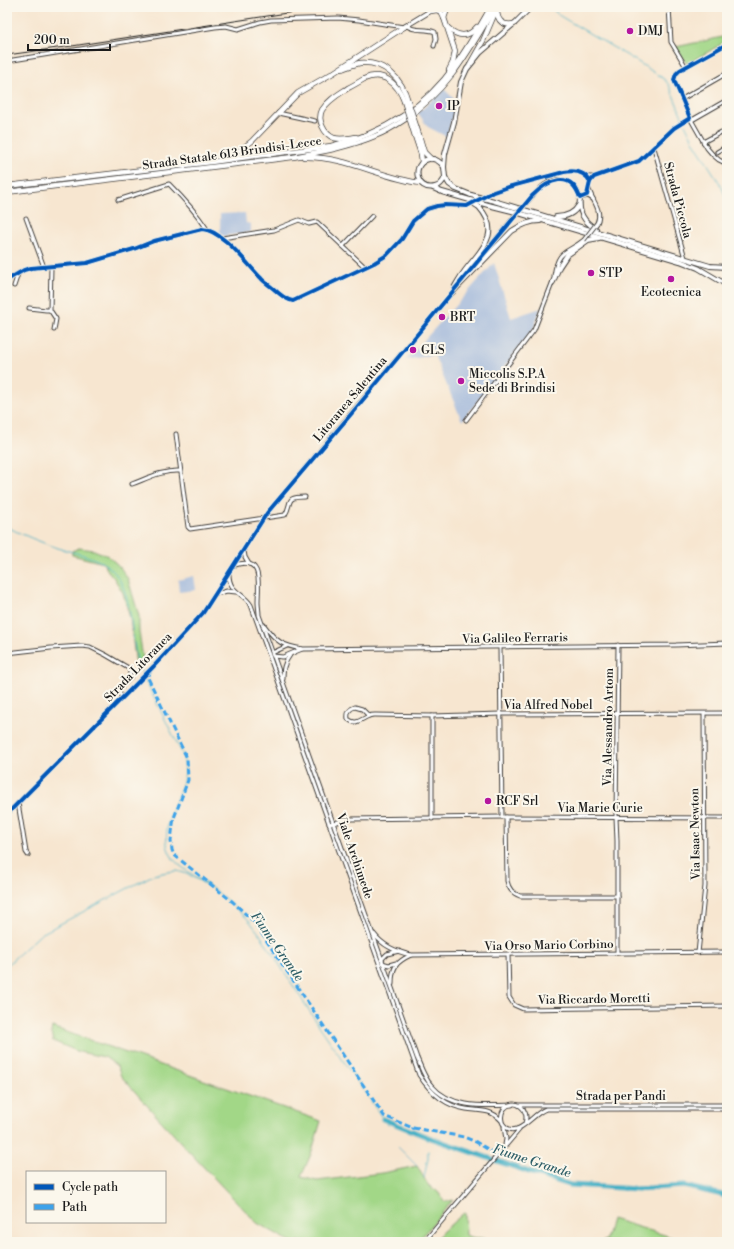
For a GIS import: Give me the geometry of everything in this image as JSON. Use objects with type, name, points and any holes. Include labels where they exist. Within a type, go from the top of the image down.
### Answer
[{"type":"highway","name":"Strada Statale 613 Brindisi-Lecce","points":[[7,186],[211,162],[331,146],[350,142],[384,128],[415,108],[429,96],[456,64],[491,7]]},
{"type":"highway","points":[[496,8],[497,15],[501,22],[506,25],[514,24]]},
{"type":"highway","points":[[470,64],[483,42],[496,8]]},
{"type":"highway","name":"Strada Statale 613 Brindisi-Lecce","points":[[7,192],[293,157],[331,150],[374,137],[386,132],[418,111],[442,88],[459,66],[496,8]]},
{"type":"highway","points":[[431,11],[444,9],[444,18],[454,45],[454,57],[442,82]]},
{"type":"highway","points":[[448,28],[458,35],[464,36],[474,30],[485,16]]},
{"type":"highway","points":[[211,162],[242,149],[252,141],[298,93],[333,73],[406,26]]},
{"type":"highway","points":[[333,73],[358,63],[378,65],[396,76],[404,88],[406,101],[424,152],[431,159]]},
{"type":"highway","points":[[369,134],[346,139],[335,138],[323,128],[320,118],[322,111],[327,103],[336,96],[365,79],[377,76],[386,78],[395,84],[406,101]]},
{"type":"highway","points":[[417,135],[422,162]]},
{"type":"highway","points":[[293,157],[326,158],[341,161],[403,181],[420,184]]},
{"type":"main road","points":[[406,26],[437,7]]},
{"type":"main road","points":[[531,7],[514,24],[480,53],[470,64],[463,76],[459,87],[454,122],[445,154],[444,167],[447,181],[452,186],[471,195],[608,234],[710,266],[727,267]]},
{"type":"main road","points":[[444,167],[439,161],[431,159],[422,162],[416,175],[420,184],[442,192],[512,211],[687,264],[708,273],[727,285]]},
{"type":"main road","points":[[434,188],[441,184],[445,177]]},
{"type":"main road","points":[[580,198],[579,205],[581,214],[588,224],[608,234]]},
{"type":"main road","points":[[451,294],[463,273],[482,250],[488,239],[489,223],[486,214],[470,200]]},
{"type":"main road","points":[[550,217],[568,215],[574,212],[579,205]]},
{"type":"main road","points":[[451,294],[516,228],[529,222],[547,222]]},
{"type":"main road","points":[[576,231],[585,235],[587,238],[586,240]]},
{"type":"main road","points":[[553,282],[565,257],[586,240],[603,238]]},
{"type":"street","points":[[669,7],[671,42],[686,67]]},
{"type":"street","points":[[7,61],[215,27],[226,26],[238,28],[271,20],[338,18],[406,26],[413,29],[435,32],[436,39],[434,46]]},
{"type":"street","points":[[727,44],[686,67],[676,74],[674,80],[703,142],[713,155],[727,164]]},
{"type":"street","points":[[682,99],[727,73]]},
{"type":"street","points":[[587,177],[594,177],[639,161],[674,128],[727,100]]},
{"type":"street","points":[[278,113],[315,121]]},
{"type":"street","points":[[703,142],[727,129]]},
{"type":"street","points":[[717,152],[727,146]]},
{"type":"street","name":"Strada Piccola","points":[[654,148],[684,258]]},
{"type":"street","points":[[7,280],[30,268],[87,263],[202,228],[207,229],[222,238],[262,279],[286,300],[294,301],[387,255],[402,239],[413,221],[427,209],[445,205],[467,206],[491,193],[508,187],[564,172],[580,172],[587,177],[590,182]]},
{"type":"street","points":[[586,196],[590,182],[594,177]]},
{"type":"street","points":[[451,294],[525,204],[543,186],[554,180],[563,180],[572,184],[578,192],[580,198],[586,196],[594,199]]},
{"type":"street","points":[[118,200],[169,184],[184,198],[207,229]]},
{"type":"street","points":[[586,240],[599,219],[599,212],[589,189]]},
{"type":"street","points":[[343,246],[372,216]]},
{"type":"street","points":[[26,218],[44,267]]},
{"type":"street","points":[[222,238],[274,230],[301,220],[307,223],[315,222],[319,223],[365,267]]},
{"type":"street","points":[[51,267],[50,310],[56,320],[54,330]]},
{"type":"street","points":[[14,286],[18,274]]},
{"type":"street","points":[[466,420],[534,330],[553,282]]},
{"type":"street","name":"Litoranea Salentina","points":[[264,518],[451,294]]},
{"type":"street","points":[[29,308],[50,310]]},
{"type":"street","points":[[176,434],[188,527],[190,529],[285,515],[289,502],[292,499],[297,497],[305,497]]},
{"type":"street","points":[[132,484],[162,473],[180,471]]},
{"type":"street","name":"Strada Litoranea","points":[[7,814],[149,671],[203,614],[264,518]]},
{"type":"street","points":[[244,550],[245,558],[248,564]]},
{"type":"street","points":[[235,565],[240,563],[248,564]]},
{"type":"street","name":"Viale Archimede","points":[[248,564],[256,569],[259,578],[258,603],[261,621],[424,1075],[431,1085],[444,1096],[462,1104],[513,1105]]},
{"type":"street","name":"Viale Archimede","points":[[229,574],[230,583],[236,592],[247,599],[251,605],[419,1074],[435,1095],[447,1102],[465,1109],[488,1111],[496,1115],[502,1122]]},
{"type":"street","points":[[216,594],[227,591],[236,592]]},
{"type":"street","name":"Via Galileo Ferraris","points":[[261,621],[270,634],[287,646],[303,649],[618,646],[727,643]]},
{"type":"street","points":[[7,653],[51,648],[82,646],[90,647],[130,669],[130,678],[119,689],[122,698]]},
{"type":"street","points":[[273,654],[287,646]]},
{"type":"street","name":"Via Alessandro Artom","points":[[617,954],[616,817],[618,646]]},
{"type":"street","points":[[500,647],[504,817],[507,881],[510,889],[512,892],[520,896],[617,896]]},
{"type":"street","name":"Via Galileo Ferraris","points":[[268,655],[273,654],[283,657],[303,649]]},
{"type":"street","points":[[283,682],[285,661],[290,655]]},
{"type":"street","name":"Via Alfred Nobel","points":[[368,716],[362,709],[355,707],[347,714],[348,719],[351,722],[361,721],[368,716],[375,715],[432,716],[501,714],[727,713]]},
{"type":"street","name":"Via Isaac Newton","points":[[698,953],[705,886],[704,714]]},
{"type":"street","points":[[432,716],[432,819]]},
{"type":"street","points":[[18,803],[26,852],[28,855]]},
{"type":"street","name":"Via Marie Curie","points":[[329,824],[350,819],[504,817],[727,818]]},
{"type":"street","points":[[370,927],[386,945],[399,952],[412,955]]},
{"type":"street","points":[[379,963],[387,954],[399,952]]},
{"type":"street","name":"Via Orso Mario Corbino","points":[[379,963],[389,965],[412,955],[727,952]]},
{"type":"street","name":"Via Riccardo Moretti","points":[[508,954],[509,997],[514,1005],[523,1009],[727,1006]]},
{"type":"street","points":[[392,987],[394,967],[398,962]]},
{"type":"street","points":[[503,1148],[506,1139],[502,1122],[503,1111],[505,1108],[513,1105],[521,1107],[526,1112],[525,1123]]},
{"type":"street","name":"Strada per Pandi","points":[[513,1105],[727,1105]]},
{"type":"street","name":"Strada per Pandi","points":[[424,1242],[520,1128],[542,1110],[727,1109]]},
{"type":"street","points":[[502,1122],[509,1129],[513,1130],[520,1128]]},
{"type":"shaded area","points":[[444,89],[455,100],[453,115],[447,137],[428,127],[418,113]]},
{"type":"shaded area","points":[[245,213],[246,223],[251,224],[251,232],[224,236],[220,234],[220,214]]},
{"type":"shaded area","points":[[494,263],[511,318],[541,308],[533,330],[462,421],[434,355],[406,360]]},
{"type":"shaded area","points":[[194,576],[196,590],[179,592],[178,580]]},
{"type":"green space","points":[[727,36],[727,41],[687,64],[676,47]]},
{"type":"green space","points":[[79,548],[94,550],[108,556],[120,567],[128,579],[139,616],[139,631],[143,659],[145,662],[139,669],[136,665],[130,618],[123,593],[103,563],[72,555],[72,551]]},
{"type":"green space","points":[[52,1027],[321,1121],[311,1154],[301,1177],[317,1181],[382,1173],[417,1166],[428,1185],[438,1192],[445,1202],[453,1200],[417,1242],[292,1242],[257,1223],[153,1112],[121,1076],[117,1066],[105,1057],[79,1052],[53,1041],[51,1033]]},
{"type":"green space","points":[[465,1212],[466,1235],[490,1242],[436,1242],[441,1233]]},
{"type":"green space","points":[[612,1219],[687,1242],[602,1242],[606,1240]]},
{"type":"waterway","points":[[550,7],[560,16],[664,79],[669,85],[683,119]]},
{"type":"waterway","points":[[685,124],[695,144],[719,182],[727,199]]},
{"type":"waterway","points":[[7,527],[25,536],[58,548],[93,558],[111,569],[120,581],[125,594],[130,612],[137,659],[143,675]]},
{"type":"waterway","points":[[144,678],[183,755],[185,772],[167,827],[166,837],[168,847],[175,861],[209,886]]},
{"type":"waterway","name":"Fiume Grande","points":[[7,965],[41,934],[153,875],[177,871],[188,874],[215,890],[248,919],[388,1125]]},
{"type":"waterway","name":"Fiume Grande","points":[[383,1119],[425,1136],[570,1185],[638,1189],[684,1186],[727,1196]]},
{"type":"waterway","name":"Fiume Grande","points":[[398,1147],[417,1166]]},
{"type":"waterway","points":[[424,1178],[428,1151]]},
{"type":"railway","points":[[7,55],[326,7]]},
{"type":"marked path","points":[[151,670],[148,678],[187,758],[188,780],[173,824],[171,841],[174,855],[233,902],[254,922],[384,1116],[413,1128],[412,1129]]},
{"type":"marked path","points":[[413,1128],[464,1137],[476,1142],[499,1156]]},
{"type":"cycle path","points":[[7,814],[154,666],[203,613],[267,513],[532,196],[545,185],[559,180],[565,180],[571,183],[576,189],[580,198],[587,195],[590,182],[594,177],[639,161],[674,128],[690,118],[674,80],[676,74],[680,70],[727,44]]},
{"type":"cycle path","points":[[7,280],[24,270],[31,268],[87,263],[134,249],[154,241],[202,229],[210,231],[226,241],[264,281],[288,300],[293,301],[374,263],[387,255],[402,239],[413,221],[427,209],[445,205],[467,206],[491,193],[508,187],[564,172],[572,171],[582,173],[590,182]]},
{"type":"place","name":"DMJ","points":[[630,31]]},
{"type":"place","name":"IP","points":[[439,106]]},
{"type":"place","name":"STP","points":[[591,273]]},
{"type":"place","name":"Ecotecnica","points":[[671,279]]},
{"type":"place","name":"BRT","points":[[442,317]]},
{"type":"place","name":"GLS","points":[[413,350]]},
{"type":"place","name":"Miccolis S.P.A Sede di Brindisi","points":[[461,381]]},
{"type":"place","name":"RCF Srl","points":[[488,801]]}]
